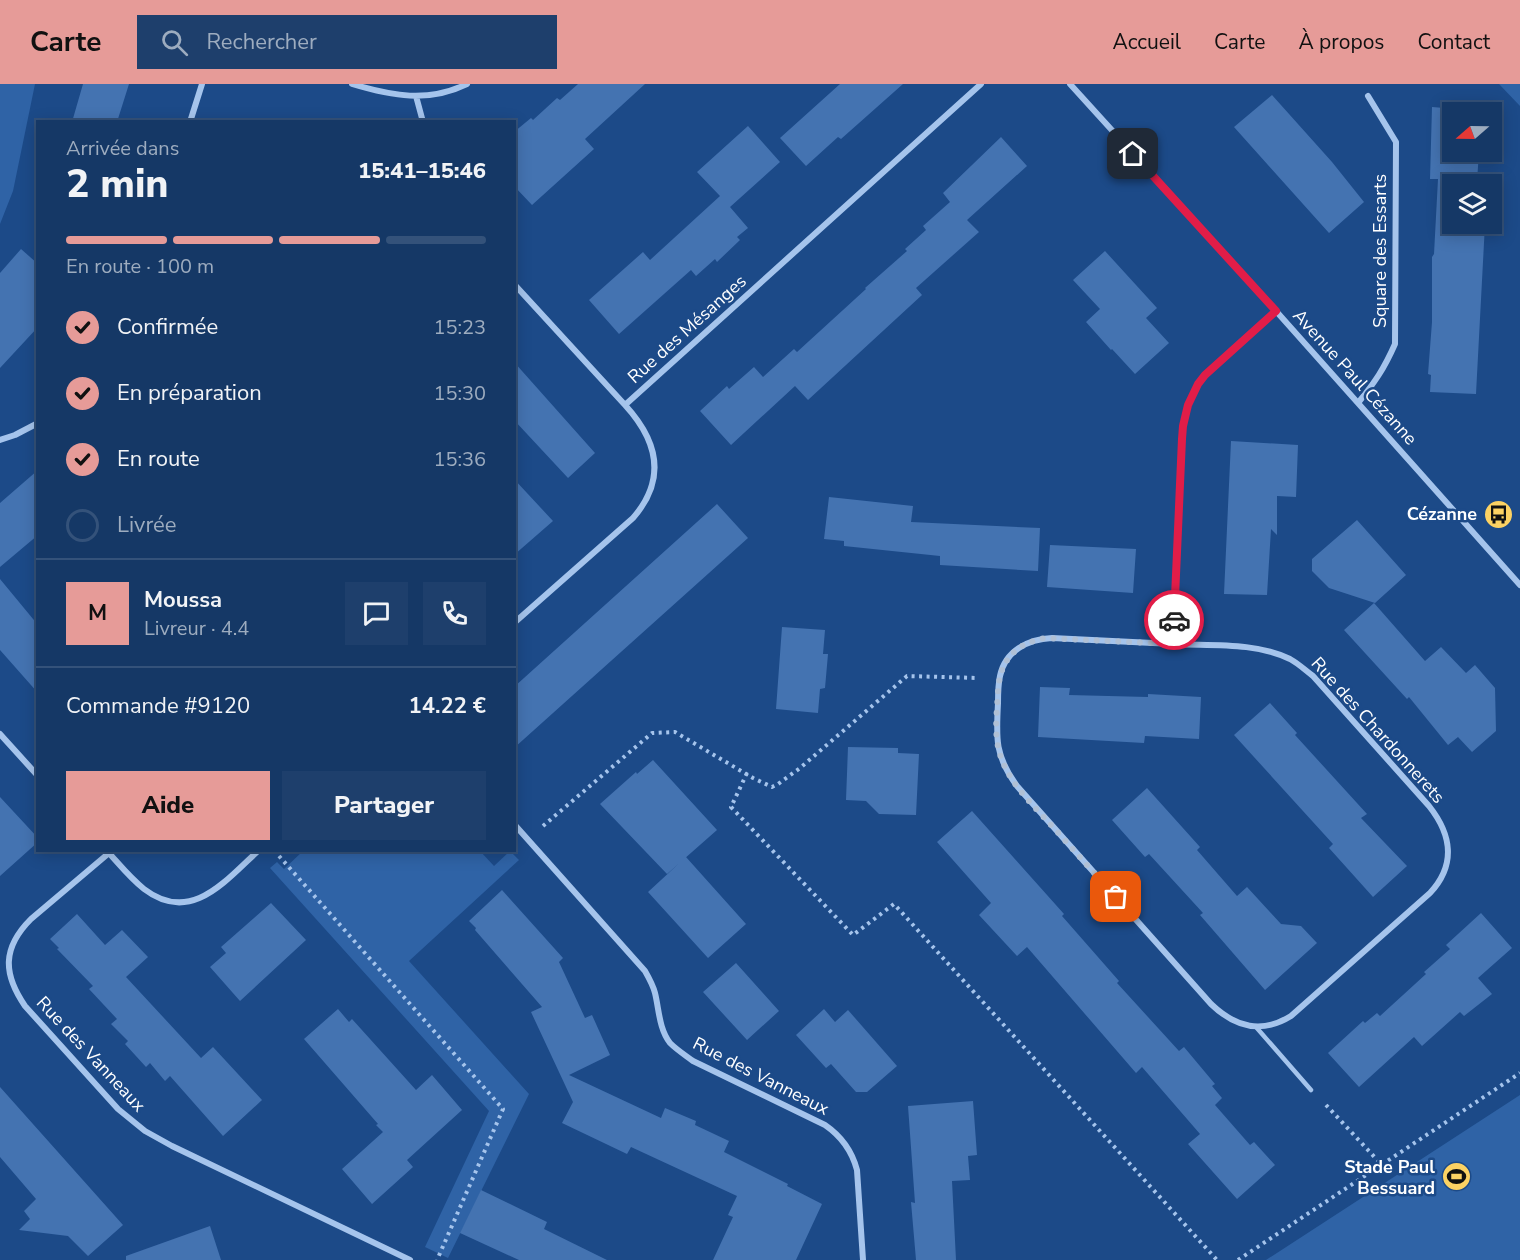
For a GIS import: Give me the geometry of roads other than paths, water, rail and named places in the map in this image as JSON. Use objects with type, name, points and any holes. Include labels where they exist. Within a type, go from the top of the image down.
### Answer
[{"type":"street","points":[[191,120],[202,84]]},
{"type":"street","points":[[352,84],[395,94],[416,96],[439,94],[467,84]]},
{"type":"street","name":"Rue des Mésanges","points":[[516,621],[633,518],[648,497],[654,477],[653,452],[642,426],[625,405],[981,84]]},
{"type":"street","name":"Avenue Paul Cézanne","points":[[1070,84],[1520,585]]},
{"type":"street","points":[[416,96],[422,120]]},
{"type":"street","name":"Square des Essarts","points":[[1358,403],[1385,367],[1395,344],[1396,142],[1368,96]]},
{"type":"street","points":[[516,286],[625,405]]},
{"type":"street","points":[[1173,644],[1182,439],[1188,405],[1205,375],[1276,311]]},
{"type":"street","points":[[0,440],[36,424]]},
{"type":"street","name":"Rue des Chardonnerets","points":[[1052,638],[1173,644],[1258,649],[1277,654],[1304,668],[1429,806],[1442,824],[1448,841],[1449,856],[1446,868],[1440,882],[1430,893],[1292,1016],[1276,1024],[1247,1026],[1232,1020],[1216,1009],[1017,786],[1005,768],[998,746],[996,732],[999,679],[1005,662],[1013,652],[1025,644],[1052,638]]},
{"type":"street","points":[[0,734],[36,774]]},
{"type":"street","name":"Rue des Vanneaux","points":[[516,826],[645,971],[656,994],[665,1035],[675,1048],[693,1061],[825,1125],[840,1137],[852,1156],[857,1170],[863,1260]]},
{"type":"street","points":[[108,852],[149,893],[165,900],[184,902],[199,899],[213,891],[257,852]]},
{"type":"street","name":"Rue des Vanneaux","points":[[108,852],[31,919],[15,939],[9,956],[9,971],[11,982],[25,1006],[118,1109],[145,1131],[410,1260]]},
{"type":"lane","name":"Rue des Chardonnerets","points":[[1256,1027],[1311,1090]]},
{"type":"place","name":"Cézanne","points":[[1498,514]]},
{"type":"place","name":"Stade Paul Bessuard","points":[[1456,1177]]}]
